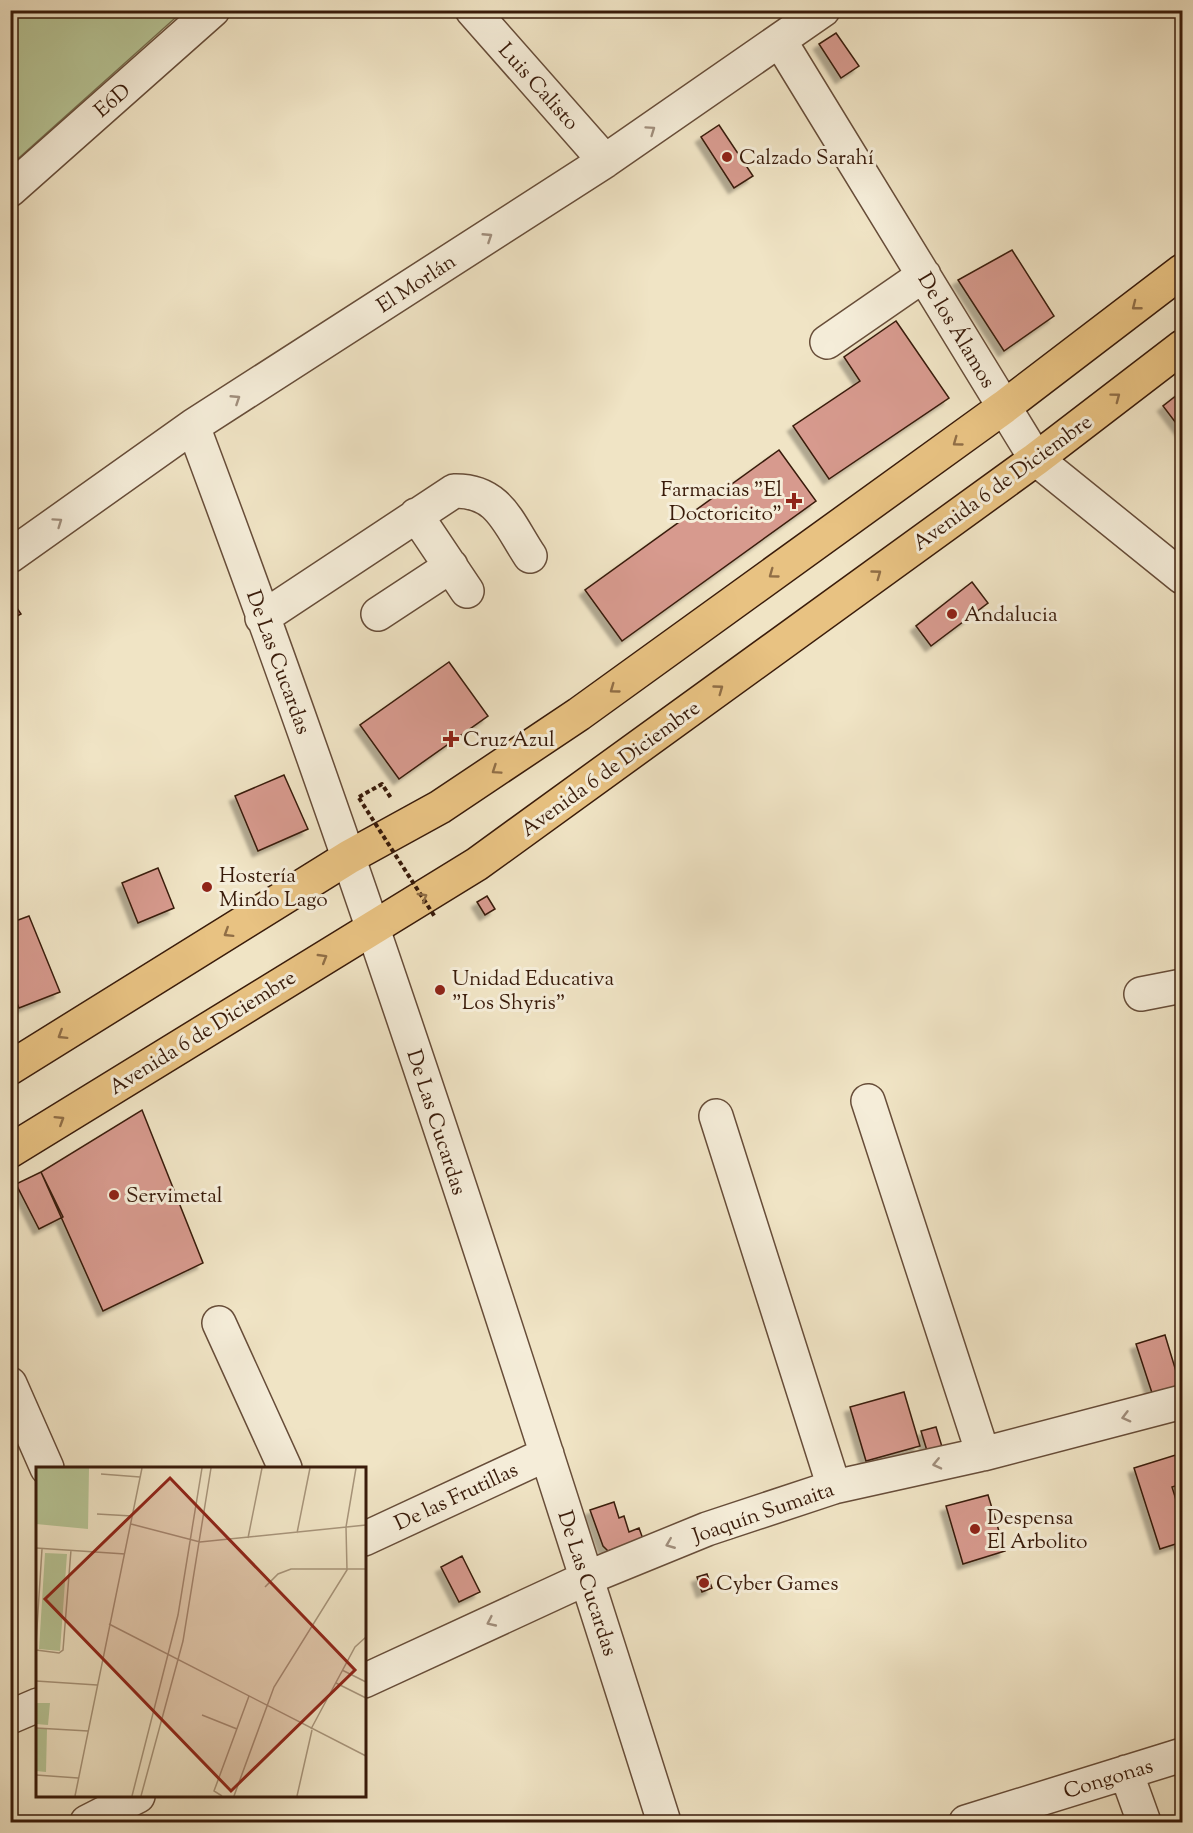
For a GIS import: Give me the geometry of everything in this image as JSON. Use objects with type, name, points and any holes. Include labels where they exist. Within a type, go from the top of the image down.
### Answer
[{"type":"main road","points":[[10,1068],[349,857],[440,807],[579,714],[1004,407],[1182,271]]},
{"type":"main road","name":"Avenida 6 de Diciembre","points":[[10,1151],[477,864],[1036,459],[1182,346]]},
{"type":"street","name":"E6D","points":[[10,190],[213,10]]},
{"type":"street","name":"Luis Calisto","points":[[472,10],[605,161]]},
{"type":"street","name":"El Morlán","points":[[10,556],[193,426],[605,161],[824,10]]},
{"type":"street","name":"De los Álamos","points":[[780,41],[1036,459],[1182,577]]},
{"type":"street","points":[[826,342],[924,275]]},
{"type":"street","name":"De Las Cucardas","points":[[193,426],[373,928],[547,1454],[664,1822]]},
{"type":"street","points":[[262,618],[454,491],[480,493],[493,501],[530,556]]},
{"type":"street","points":[[378,614],[459,578],[417,515]]},
{"type":"street","points":[[1141,994],[1182,986]]},
{"type":"street","points":[[868,1101],[983,1454]]},
{"type":"street","points":[[716,1116],[834,1487]]},
{"type":"street","points":[[219,1323],[285,1467]]},
{"type":"street","points":[[10,1384],[47,1467]]},
{"type":"street","name":"Joaquín Sumaita","points":[[366,1680],[587,1578],[707,1529],[834,1487],[983,1454],[1182,1402]]},
{"type":"street","name":"De las Frutillas","points":[[366,1538],[547,1454]]},
{"type":"street","points":[[10,1717],[36,1706]]},
{"type":"street","name":"Congonas","points":[[966,1822],[1036,1812],[1126,1772],[1182,1755]]},
{"type":"street","points":[[1126,1772],[1144,1822]]},
{"type":"street","points":[[87,1822],[136,1797]]},
{"type":"path","points":[[381,784],[359,798],[435,917]]},
{"type":"green space","points":[[11,10],[183,10],[183,11],[11,165]]},
{"type":"building","points":[[836,33],[859,66],[841,78],[819,44]]},
{"type":"building","name":"Calzado Sarahí","points":[[719,125],[753,176],[734,188],[701,137]]},
{"type":"building","points":[[1012,250],[1054,316],[1004,351],[958,280]]},
{"type":"building","points":[[896,321],[949,398],[829,479],[793,426],[860,381],[844,357]]},
{"type":"building","points":[[1182,391],[1182,431],[1163,406]]},
{"type":"building","points":[[779,450],[816,501],[622,641],[585,590]]},
{"type":"building","name":"Andalucia","points":[[972,582],[988,603],[931,646],[916,626]]},
{"type":"building","points":[[10,598],[21,614],[10,620]]},
{"type":"building","points":[[449,662],[488,716],[399,779],[360,725]]},
{"type":"building","points":[[284,775],[308,829],[258,851],[235,796]]},
{"type":"building","points":[[158,868],[174,908],[138,923],[122,883]]},
{"type":"building","points":[[487,896],[495,909],[485,915],[477,902]]},
{"type":"building","points":[[29,916],[60,992],[19,1008],[10,986],[10,923]]},
{"type":"building","name":"Servimetal","points":[[142,1110],[203,1263],[103,1311],[41,1172]]},
{"type":"building","points":[[41,1172],[63,1217],[39,1229],[16,1184]]},
{"type":"building","points":[[1165,1335],[1182,1391],[1155,1402],[1136,1344]]},
{"type":"building","points":[[904,1392],[920,1446],[866,1461],[850,1407]]},
{"type":"building","points":[[936,1427],[943,1450],[928,1454],[921,1431]]},
{"type":"building","points":[[1182,1453],[1182,1484],[1172,1487],[1182,1519],[1182,1542],[1160,1549],[1134,1468]]},
{"type":"building","name":"Despensa El Arbolito","points":[[988,1495],[1005,1551],[963,1564],[946,1506]]},
{"type":"building","points":[[614,1502],[619,1518],[624,1516],[629,1532],[639,1528],[643,1539],[608,1551],[603,1546],[590,1510]]},
{"type":"building","points":[[462,1556],[480,1592],[459,1602],[441,1567]]},
{"type":"building","name":"Cyber Games","points":[[707,1574],[712,1588],[702,1592],[697,1577]]},
{"type":"place","name":"Calzado Sarahí","points":[[727,157]]},
{"type":"place","name":"Farmacias \"El Doctoricito\"","points":[[794,501]]},
{"type":"place","name":"Andalucia","points":[[952,614]]},
{"type":"place","name":"Cruz Azul","points":[[451,739]]},
{"type":"place","name":"Hostería Mindo Lago","points":[[207,887]]},
{"type":"place","name":"Unidad Educativa \"Los Shyris\"","points":[[440,990]]},
{"type":"place","name":"Servimetal","points":[[114,1195]]},
{"type":"place","name":"Despensa El Arbolito","points":[[975,1529]]},
{"type":"place","name":"Cyber Games","points":[[704,1583]]}]
